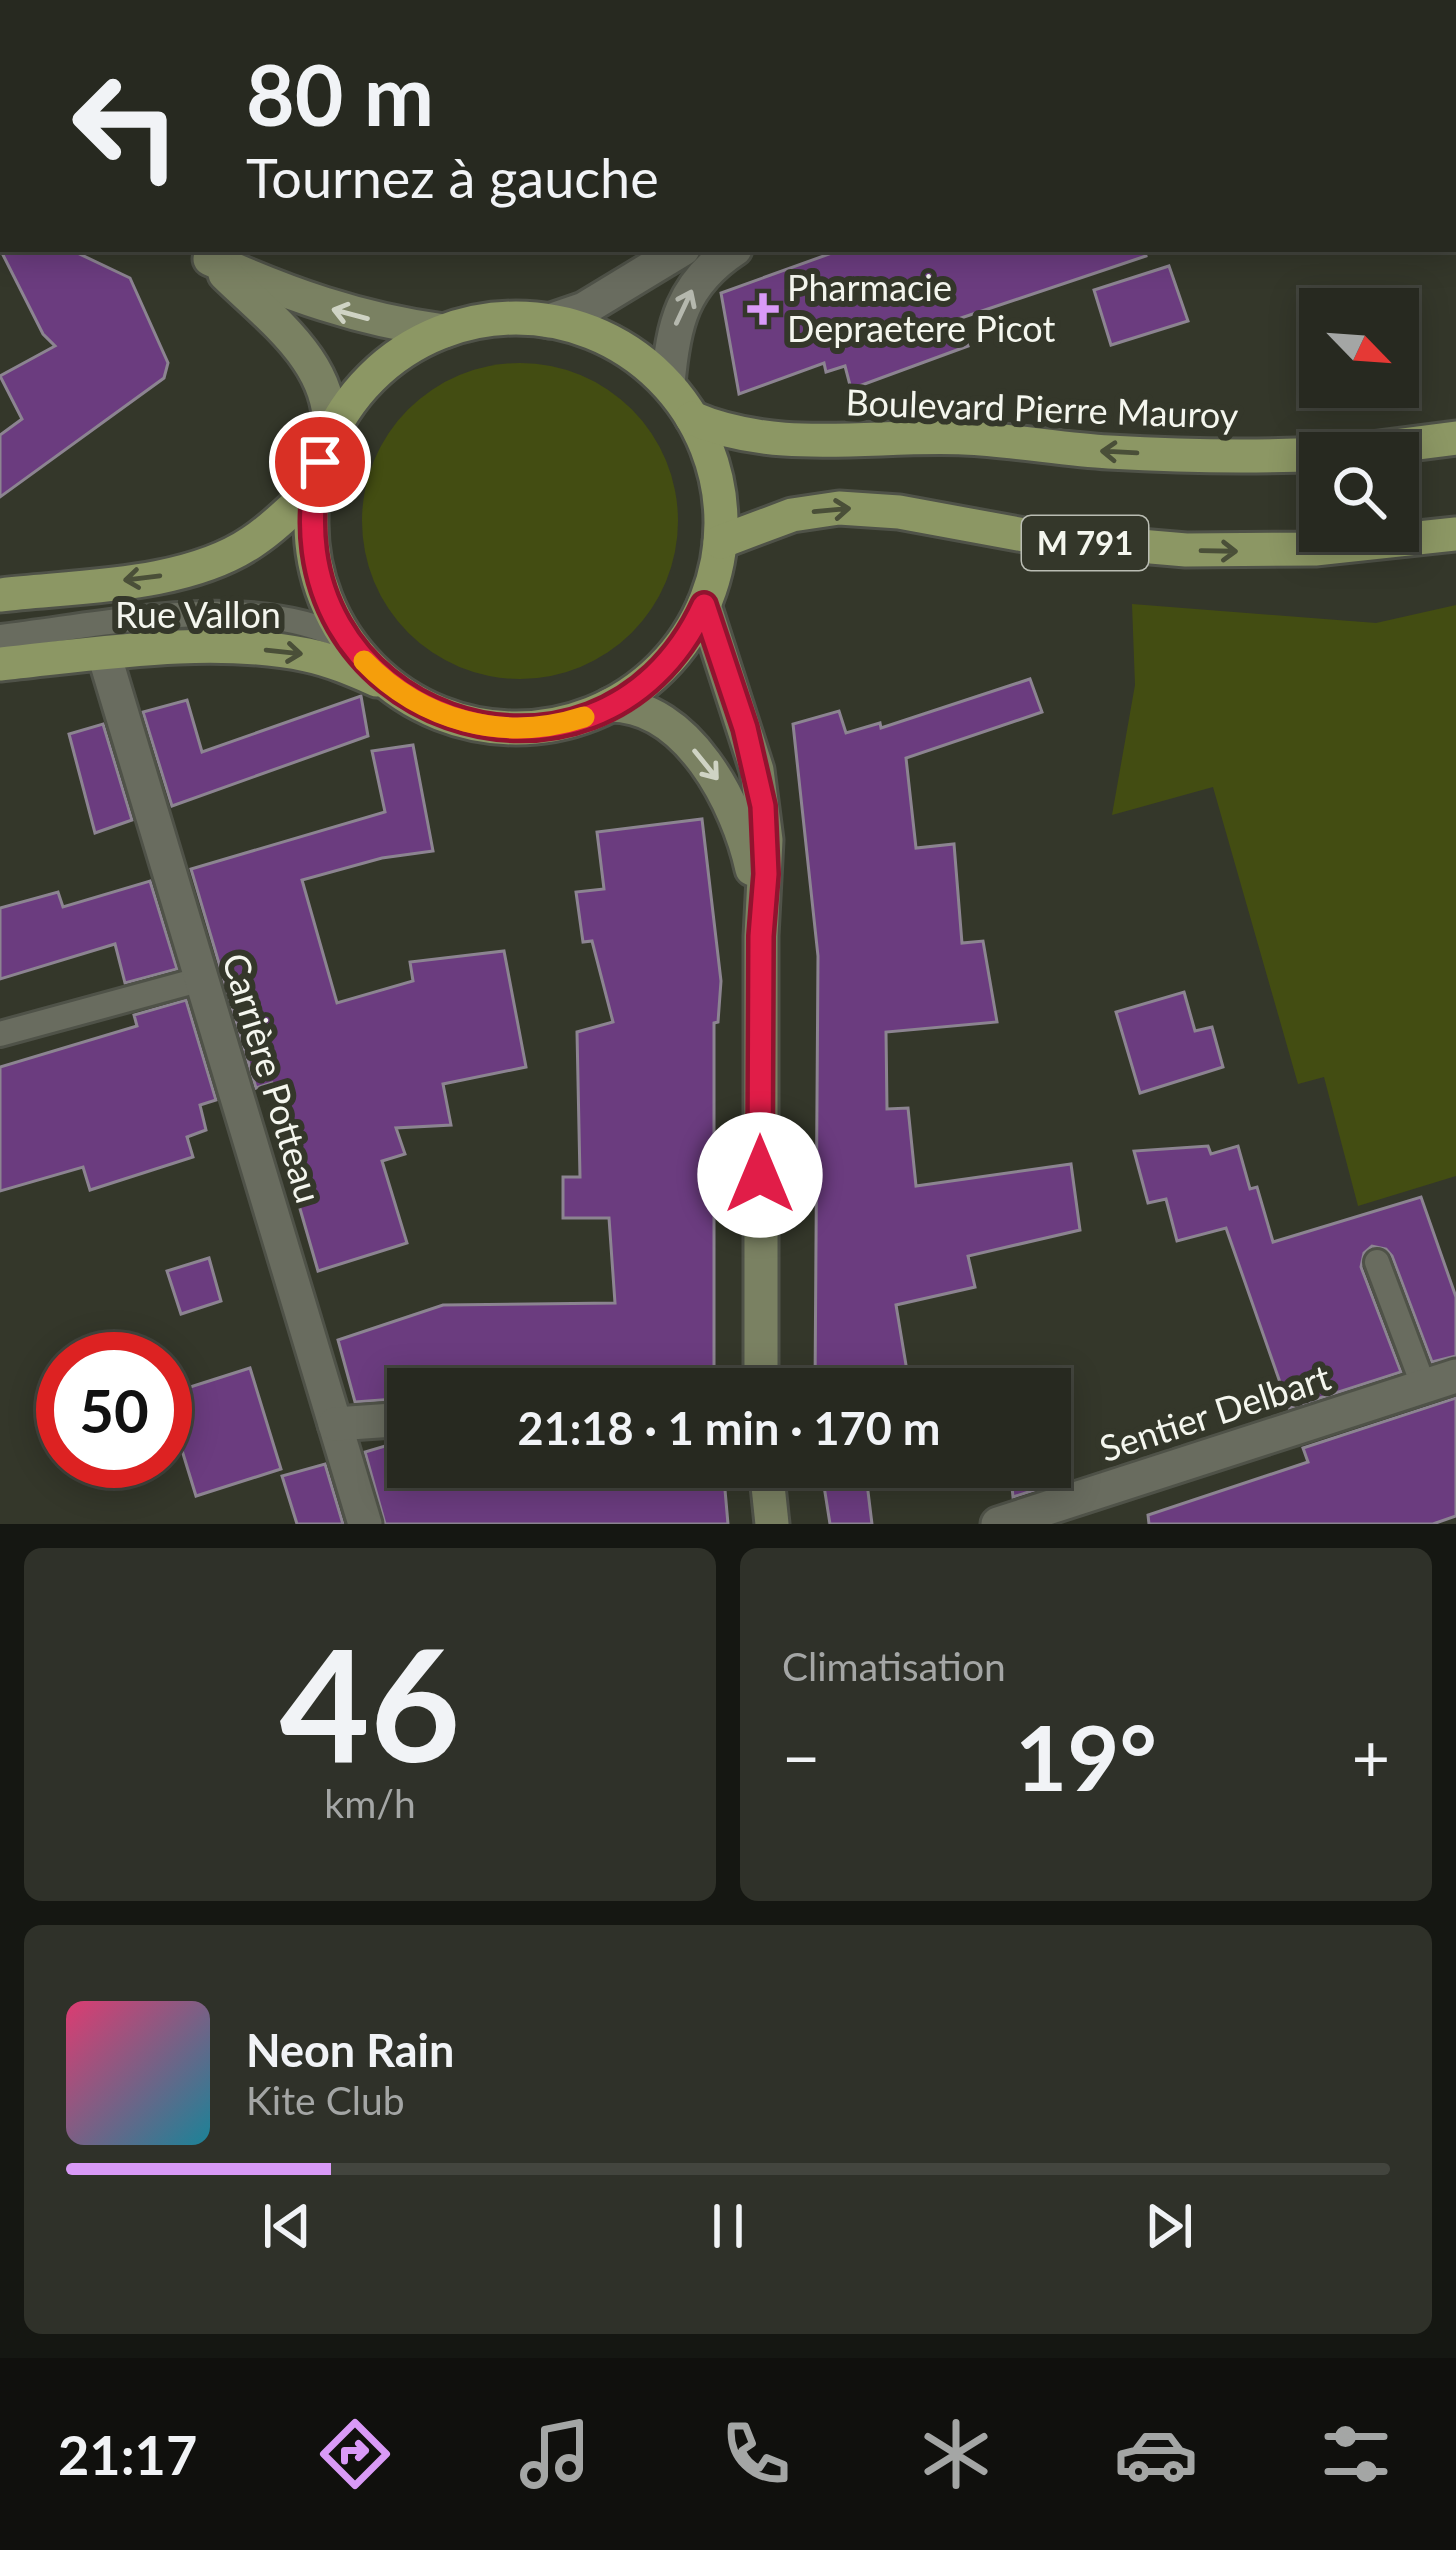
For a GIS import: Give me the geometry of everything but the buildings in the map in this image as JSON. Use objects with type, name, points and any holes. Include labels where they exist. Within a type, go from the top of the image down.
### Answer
[{"type":"main road","points":[[204,254],[339,311],[443,331]]},
{"type":"main road","points":[[204,254],[291,339],[318,374],[331,410],[329,439]]},
{"type":"main road","points":[[496,319],[549,321],[608,340],[640,359],[668,384],[692,418],[716,478],[720,542],[704,605],[670,658],[632,692],[563,723],[498,728],[448,717],[391,686],[346,639],[315,566],[311,540],[315,487],[329,439],[343,413],[370,379],[404,351],[443,331],[496,319]]},
{"type":"main road","name":"Boulevard Pierre Mauroy","points":[[692,418],[729,432],[774,440],[930,436],[1154,454],[1299,454]]},
{"type":"main road","points":[[1419,443],[1456,438]]},
{"type":"main road","name":"Rue Vallon","points":[[0,595],[170,574],[209,564],[251,543],[315,487]]},
{"type":"main road","name":"M 791","points":[[720,542],[792,515],[839,508],[899,512],[1035,538],[1186,550],[1316,549],[1456,534]]},
{"type":"main road","points":[[704,605],[757,770],[766,840],[761,936],[760,1368]]},
{"type":"main road","name":"Rue Vallon","points":[[0,664],[197,649],[282,651],[314,656],[391,686]]},
{"type":"main road","points":[[610,705],[629,707],[667,727],[694,750],[725,789],[746,837],[761,936]]},
{"type":"main road","points":[[768,1488],[772,1524]]},
{"type":"street","points":[[549,321],[584,309],[678,252]]},
{"type":"street","points":[[668,384],[675,326],[690,293],[707,269],[731,252]]},
{"type":"street","name":"Carrière Potteau","points":[[104,654],[365,1524]]},
{"type":"street","name":"Sentier Delbart","points":[[998,1524],[1440,1382]]},
{"type":"street","points":[[335,1424],[387,1420]]},
{"type":"lane","points":[[0,637],[135,621],[245,616],[300,621],[346,639]]},
{"type":"lane","points":[[0,1034],[202,980]]},
{"type":"lane","points":[[1377,1262],[1440,1382]]},
{"type":"green space","points":[[520,363],[580,375],[632,409],[666,461],[678,521],[666,581],[632,633],[580,667],[520,679],[460,667],[408,633],[374,581],[362,521],[374,461],[408,409],[460,375]]},
{"type":"green space","points":[[1132,604],[1376,623],[1456,605],[1456,1176],[1358,1206],[1324,1077],[1298,1084],[1213,787],[1112,815],[1135,685]]},
{"type":"slow traffic","points":[[364,661],[418,704],[465,722],[531,728],[584,717]]},
{"type":"place","name":"Pharmacie Depraetere Picot","points":[[763,309]]},
{"type":"route","points":[[320,462],[311,540],[333,616],[380,677],[418,704],[448,717],[531,728],[595,712],[622,699],[661,668],[686,638],[704,605],[745,728],[763,806],[760,1175]]}]
